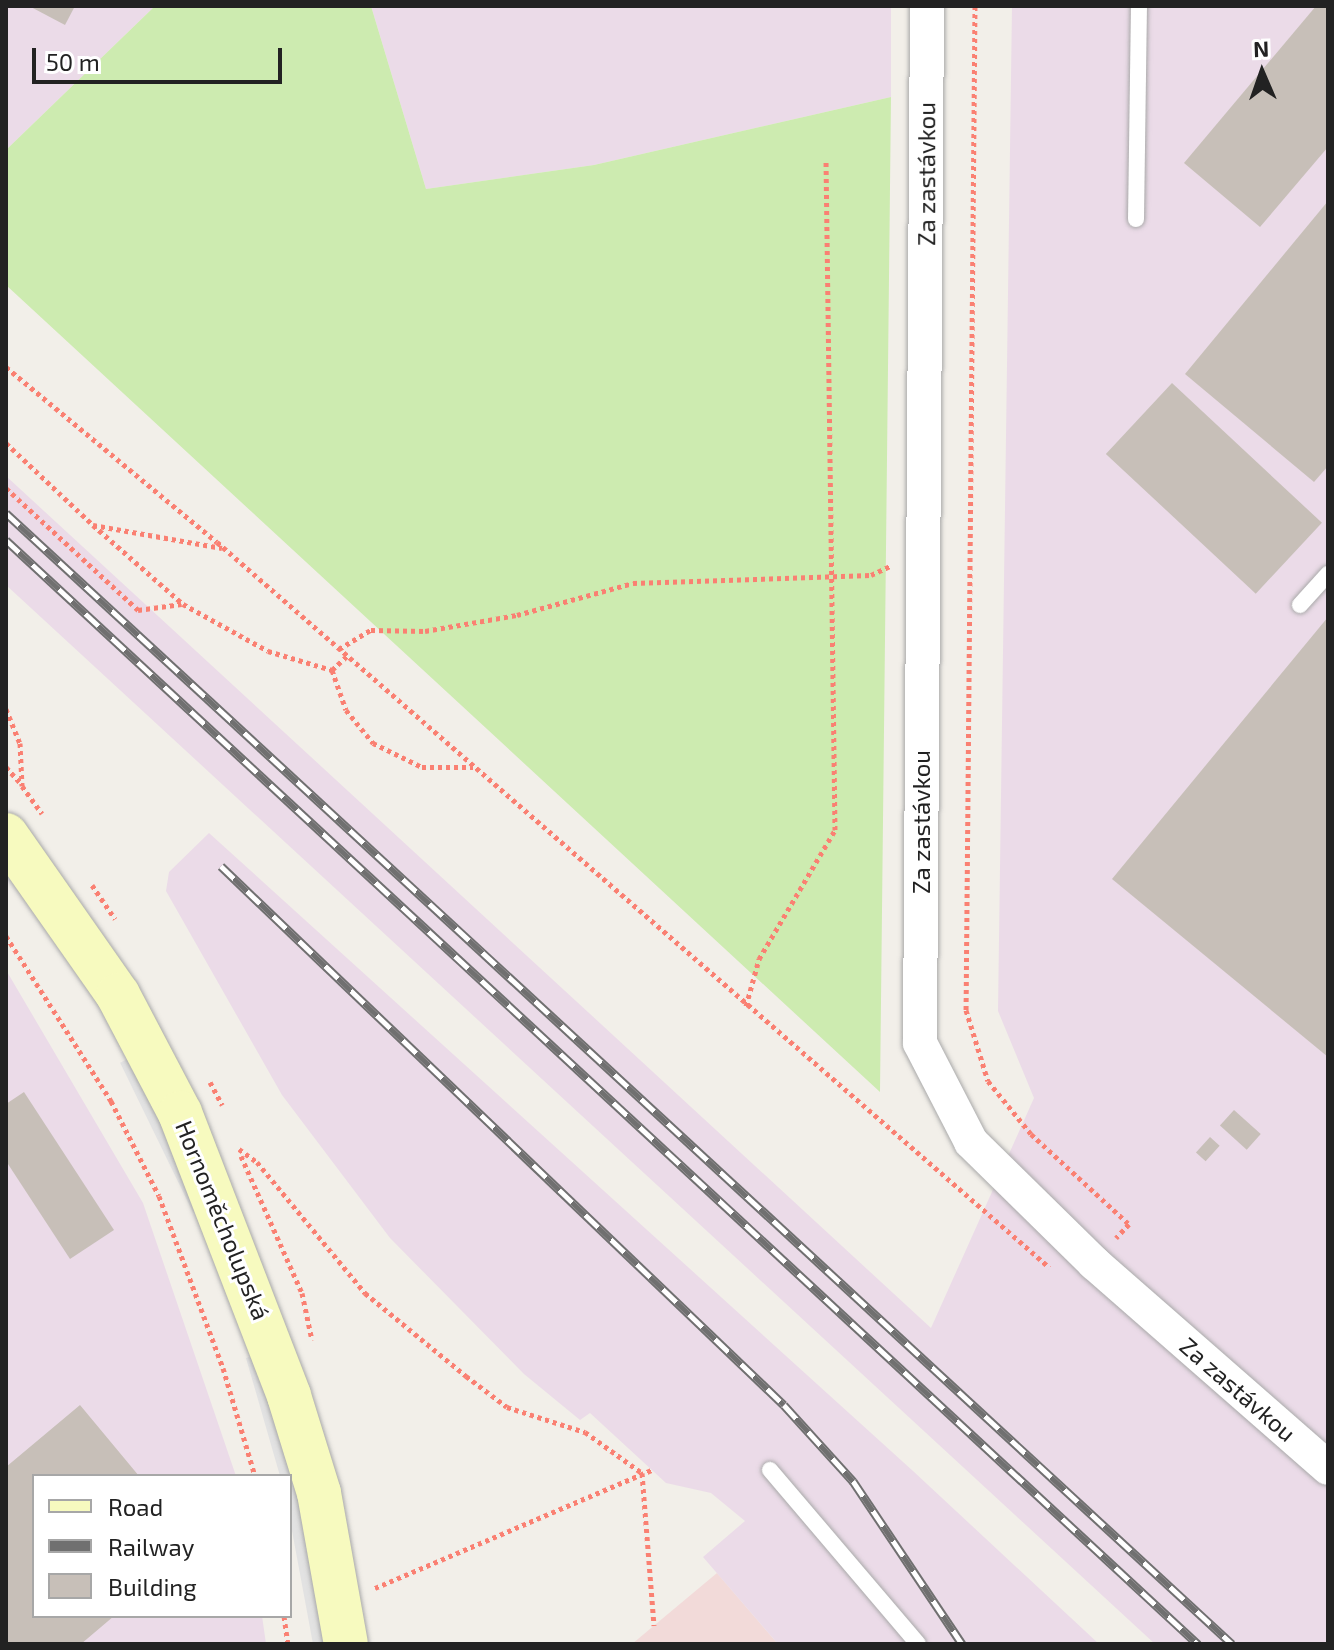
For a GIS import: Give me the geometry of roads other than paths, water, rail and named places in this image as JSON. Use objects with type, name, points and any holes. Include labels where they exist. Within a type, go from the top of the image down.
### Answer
[{"type":"street","name":"Za zastávkou","points":[[927,6],[920,1043],[971,1142],[1094,1263],[1327,1465]]},
{"type":"street","name":"Hornoměcholupská","points":[[6,835],[118,995],[180,1113],[289,1396],[319,1493],[346,1644]]},
{"type":"lane","points":[[1136,219],[1139,6]]},
{"type":"lane","points":[[1300,605],[1328,574]]},
{"type":"lane","points":[[770,1470],[918,1644]]},
{"type":"railway","points":[[6,513],[1232,1644]]},
{"type":"railway","points":[[6,540],[1198,1644]]},
{"type":"railway","points":[[221,866],[784,1405],[853,1481],[962,1644]]}]
